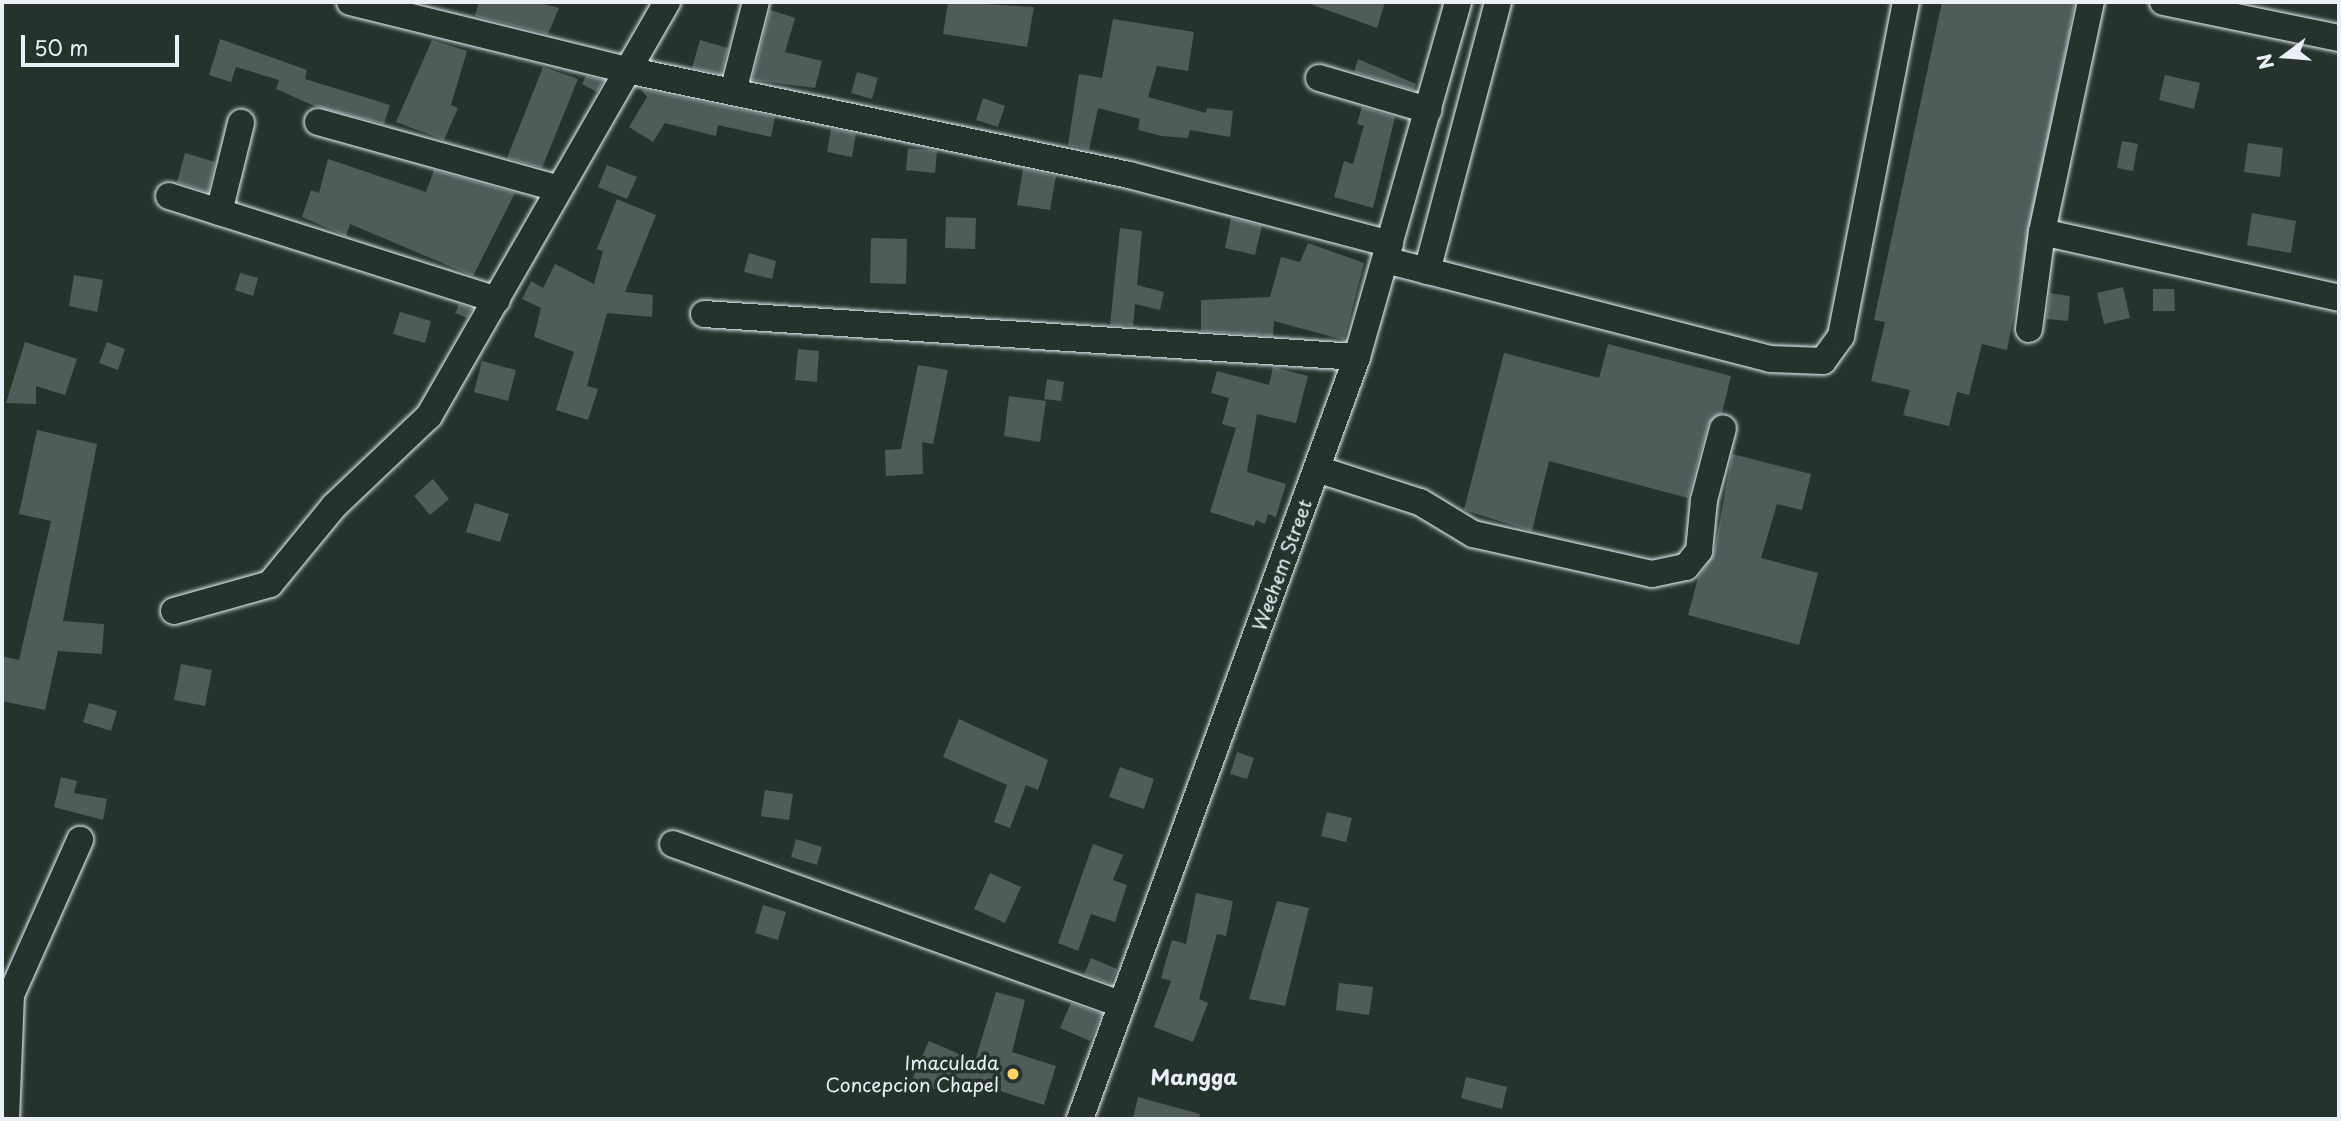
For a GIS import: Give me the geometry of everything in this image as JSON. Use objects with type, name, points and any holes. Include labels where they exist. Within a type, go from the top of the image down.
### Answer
[{"type":"street","points":[[350,2],[627,70],[1129,175],[1388,252],[1427,271],[1770,359],[1823,361],[1841,336],[1906,2]]},
{"type":"street","points":[[174,611],[253,593],[293,563],[334,506],[429,416],[667,2]]},
{"type":"street","points":[[733,92],[756,2]]},
{"type":"street","name":"Weehem Street","points":[[1086,1118],[1121,1004],[1357,357],[1458,2]]},
{"type":"street","points":[[1427,271],[1499,2]]},
{"type":"street","points":[[2029,329],[2042,232],[2091,2]]},
{"type":"street","points":[[2163,2],[2339,38]]},
{"type":"street","points":[[1319,78],[1428,110]]},
{"type":"street","points":[[318,122],[559,188]]},
{"type":"street","points":[[219,212],[241,123]]},
{"type":"street","points":[[169,196],[497,300]]},
{"type":"street","points":[[2042,232],[2339,298]]},
{"type":"street","points":[[704,314],[1357,357]]},
{"type":"street","points":[[1317,469],[1420,502],[1473,534],[1652,574],[1686,567],[1699,551],[1704,500],[1723,428]]},
{"type":"street","points":[[6,1119],[5,1033],[12,995],[29,945],[80,840]]},
{"type":"street","points":[[673,844],[1121,1004]]},
{"type":"building","points":[[479,2],[536,2],[559,8],[548,34],[475,16]]},
{"type":"building","points":[[948,2],[1034,7],[1027,47],[943,34]]},
{"type":"building","points":[[1305,2],[1385,2],[1377,28]]},
{"type":"building","points":[[1942,2],[2075,2],[2007,350],[1982,344],[1969,395],[1957,392],[1949,426],[1903,415],[1910,390],[1871,381],[1885,322],[1874,320]]},
{"type":"building","points":[[770,10],[795,18],[785,52],[822,61],[815,88],[752,80]]},
{"type":"building","points":[[1113,19],[1194,32],[1188,71],[1157,66],[1148,97],[1206,113],[1207,108],[1233,111],[1230,137],[1190,130],[1188,138],[1162,136],[1138,130],[1140,119],[1098,108],[1089,150],[1068,145],[1079,74],[1102,78]]},
{"type":"building","points":[[220,39],[307,70],[305,79],[390,105],[384,124],[317,107],[276,89],[279,80],[236,67],[231,82],[209,75]]},
{"type":"building","points":[[432,40],[467,51],[451,105],[458,108],[444,140],[396,122]]},
{"type":"building","points":[[700,40],[728,48],[721,74],[692,68]]},
{"type":"building","points":[[1358,59],[1416,84],[1414,90],[1354,72]]},
{"type":"building","points":[[543,67],[578,79],[542,168],[507,158]]},
{"type":"building","points":[[857,72],[878,78],[872,99],[851,93]]},
{"type":"building","points":[[2165,75],[2200,83],[2194,109],[2159,100]]},
{"type":"building","points":[[586,76],[604,80],[597,92],[582,84]]},
{"type":"building","points":[[641,89],[775,117],[771,137],[718,125],[716,136],[665,123],[653,142],[629,127],[647,97]]},
{"type":"building","points":[[983,98],[1005,106],[998,127],[976,120]]},
{"type":"building","points":[[1362,107],[1395,117],[1373,208],[1334,197],[1344,161],[1353,164],[1364,126],[1357,124]]},
{"type":"building","points":[[831,129],[856,134],[852,157],[827,152]]},
{"type":"building","points":[[2122,141],[2138,144],[2133,171],[2117,168]]},
{"type":"building","points":[[2248,143],[2283,148],[2280,177],[2244,172]]},
{"type":"building","points":[[908,148],[937,151],[935,173],[906,170]]},
{"type":"building","points":[[185,153],[215,162],[208,192],[177,182]]},
{"type":"building","points":[[328,159],[426,192],[434,170],[515,193],[473,276],[350,224],[346,236],[302,217],[311,190],[319,193]]},
{"type":"building","points":[[607,165],[637,177],[627,199],[598,187]]},
{"type":"building","points":[[1023,169],[1056,176],[1050,210],[1017,205]]},
{"type":"building","points":[[617,199],[656,215],[625,292],[653,295],[652,317],[607,313],[587,386],[598,389],[588,420],[556,410],[574,352],[534,337],[541,308],[522,299],[531,281],[543,288],[555,264],[594,284],[603,251],[597,249]]},
{"type":"building","points":[[2252,213],[2296,221],[2291,253],[2247,245]]},
{"type":"building","points":[[946,217],[976,218],[975,249],[945,248]]},
{"type":"building","points":[[1231,218],[1262,226],[1255,255],[1225,248]]},
{"type":"building","points":[[1120,228],[1142,231],[1137,285],[1164,292],[1160,310],[1135,304],[1133,326],[1110,325]]},
{"type":"building","points":[[871,238],[907,239],[906,284],[870,283]]},
{"type":"building","points":[[1308,243],[1364,263],[1344,340],[1274,321],[1273,336],[1201,331],[1201,300],[1270,297],[1281,257],[1300,262]]},
{"type":"building","points":[[749,253],[776,261],[772,279],[744,272]]},
{"type":"building","points":[[240,273],[258,278],[253,296],[235,290]]},
{"type":"building","points":[[74,275],[103,280],[97,312],[69,306]]},
{"type":"building","points":[[2123,287],[2130,318],[2104,324],[2097,293]]},
{"type":"building","points":[[2153,289],[2174,289],[2175,311],[2153,311]]},
{"type":"building","points":[[2050,293],[2070,296],[2068,321],[2046,319]]},
{"type":"building","points":[[459,304],[472,309],[467,318],[455,313]]},
{"type":"building","points":[[400,312],[431,321],[425,343],[393,334]]},
{"type":"building","points":[[25,342],[77,359],[65,395],[36,386],[36,404],[6,403]]},
{"type":"building","points":[[107,342],[125,349],[118,370],[99,363]]},
{"type":"building","points":[[1608,344],[1731,376],[1722,413],[1708,424],[1688,498],[1549,461],[1532,531],[1464,510],[1504,353],[1599,378]]},
{"type":"building","points":[[798,349],[819,351],[817,382],[795,380]]},
{"type":"building","points":[[482,361],[516,370],[508,401],[474,392]]},
{"type":"building","points":[[918,365],[948,370],[933,444],[922,442],[923,474],[886,476],[885,450],[901,449]]},
{"type":"building","points":[[1273,367],[1308,376],[1296,423],[1257,414],[1247,472],[1286,484],[1276,517],[1268,514],[1265,524],[1256,520],[1254,526],[1210,512],[1236,428],[1222,424],[1229,398],[1211,393],[1217,371],[1269,385]]},
{"type":"building","points":[[1047,379],[1064,382],[1061,401],[1044,399]]},
{"type":"building","points":[[1009,396],[1046,401],[1040,442],[1004,436]]},
{"type":"building","points":[[37,430],[97,444],[63,621],[104,624],[102,654],[58,651],[45,710],[2,701],[2,656],[19,660],[51,521],[19,514]]},
{"type":"building","points":[[1732,454],[1811,474],[1802,510],[1777,504],[1761,558],[1818,573],[1799,645],[1688,615],[1698,578],[1714,553]]},
{"type":"building","points":[[433,479],[449,499],[430,515],[414,496]]},
{"type":"building","points":[[475,503],[509,514],[500,542],[466,532]]},
{"type":"building","points":[[181,664],[212,670],[205,706],[174,700]]},
{"type":"building","points":[[89,703],[117,711],[111,731],[83,722]]},
{"type":"building","points":[[959,719],[1048,760],[1038,790],[1026,785],[1010,828],[994,822],[1007,785],[943,757]]},
{"type":"building","points":[[1237,752],[1254,758],[1247,779],[1230,774]]},
{"type":"building","points":[[1120,767],[1154,779],[1144,809],[1109,797]]},
{"type":"building","points":[[61,777],[77,781],[74,793],[107,799],[103,820],[54,807]]},
{"type":"building","points":[[765,790],[793,794],[789,820],[761,816]]},
{"type":"building","points":[[1327,812],[1352,818],[1346,842],[1321,836]]},
{"type":"building","points":[[796,839],[822,847],[817,865],[791,857]]},
{"type":"building","points":[[1093,844],[1123,855],[1113,880],[1127,885],[1115,922],[1091,914],[1078,951],[1058,943]]},
{"type":"building","points":[[990,873],[1021,887],[1005,923],[974,909]]},
{"type":"building","points":[[1196,893],[1233,901],[1226,936],[1217,934],[1199,999],[1208,1003],[1193,1042],[1154,1027],[1171,981],[1161,978],[1172,940],[1186,944]]},
{"type":"building","points":[[1277,901],[1309,908],[1285,1006],[1249,999]]},
{"type":"building","points":[[763,905],[786,912],[778,940],[755,933]]},
{"type":"building","points":[[1091,958],[1117,969],[1111,984],[1084,974]]},
{"type":"building","points":[[1339,983],[1373,987],[1369,1015],[1336,1010]]},
{"type":"building","points":[[996,992],[1025,1000],[1012,1052],[1056,1066],[1044,1105],[947,1074],[940,1092],[912,1080],[929,1041],[975,1061]]},
{"type":"building","points":[[1071,1003],[1102,1014],[1090,1041],[1060,1028]]},
{"type":"building","points":[[1466,1077],[1507,1087],[1502,1109],[1461,1098]]},
{"type":"building","points":[[1138,1097],[1200,1114],[1199,1119],[1133,1119]]},
{"type":"place","name":"Imaculada Concepcion Chapel","points":[[1013,1074]]},
{"type":"district","name":"Mangga","points":[[1194,1076]]}]
